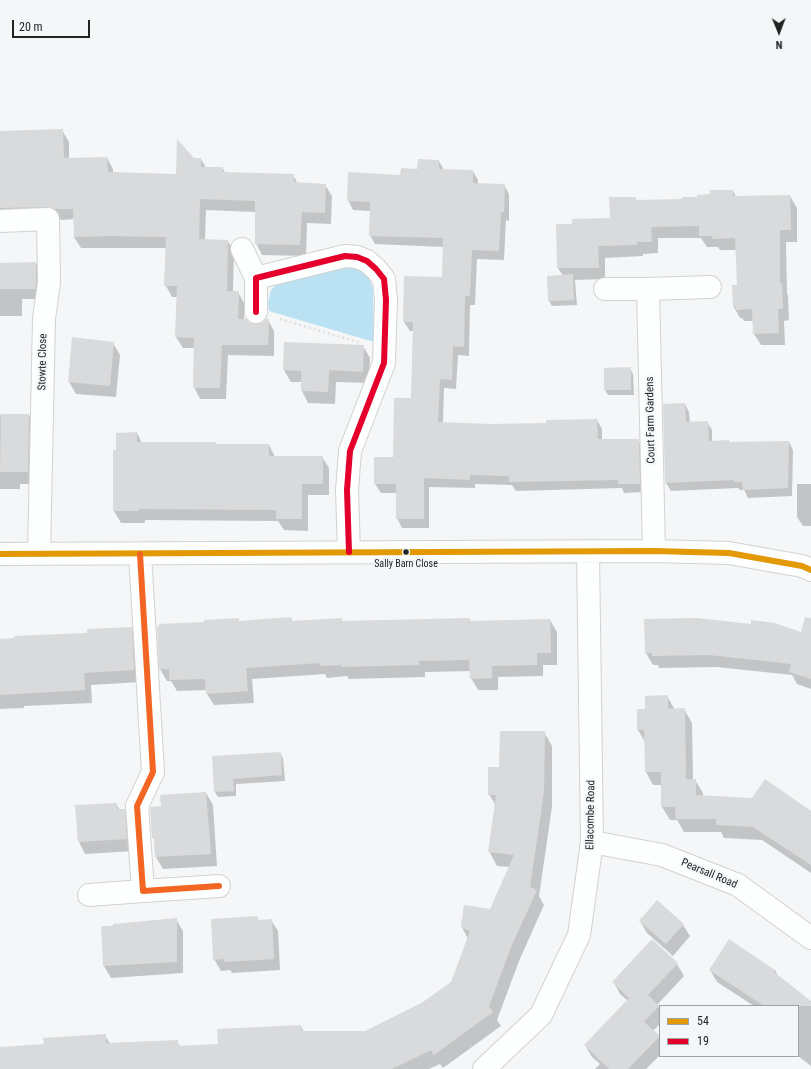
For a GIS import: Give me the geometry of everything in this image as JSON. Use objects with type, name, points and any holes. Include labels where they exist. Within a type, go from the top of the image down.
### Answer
[{"type":"street","name":"Stowte Close","points":[[0,221],[48,219],[49,282],[44,319],[39,554]]},
{"type":"street","points":[[242,249],[256,278],[256,312]]},
{"type":"street","points":[[256,278],[345,256],[357,257],[367,261],[384,279],[386,300],[384,363],[350,451],[348,490],[349,552]]},
{"type":"street","points":[[605,289],[710,287]]},
{"type":"street","name":"Court Farm Gardens","points":[[648,289],[654,551]]},
{"type":"street","points":[[0,554],[654,551],[729,553],[808,566]]},
{"type":"street","name":"Ellacombe Road","points":[[484,1069],[541,1015],[579,935],[592,842],[588,552]]},
{"type":"street","points":[[140,554],[153,772],[137,806],[143,891]]},
{"type":"street","name":"Pearsall Road","points":[[592,842],[662,855],[738,885],[811,938]]},
{"type":"street","points":[[88,895],[219,886]]},
{"type":"path","points":[[256,312],[385,350]]},
{"type":"shaded area","points":[[342,267],[354,268],[363,272],[372,284],[374,342],[269,311],[268,303],[271,290],[279,282]]},
{"type":"building","points":[[63,129],[64,158],[107,157],[108,172],[176,174],[177,139],[194,158],[201,158],[201,167],[223,167],[223,172],[294,174],[294,182],[326,184],[325,213],[302,212],[300,245],[255,244],[255,201],[200,199],[199,239],[228,240],[227,291],[239,291],[238,319],[246,319],[250,323],[256,324],[262,323],[266,319],[269,319],[268,345],[222,345],[220,388],[193,388],[194,338],[175,337],[177,286],[164,286],[166,237],[74,237],[73,209],[55,209],[47,207],[0,208],[0,131]]},
{"type":"building","points":[[418,159],[439,160],[439,169],[473,170],[473,183],[505,184],[504,212],[501,212],[499,251],[472,250],[470,296],[465,296],[464,347],[453,346],[452,380],[440,379],[438,422],[490,424],[546,423],[546,420],[597,419],[598,439],[639,439],[640,484],[618,484],[618,480],[509,482],[509,476],[470,475],[470,480],[424,478],[424,519],[396,519],[396,484],[374,484],[374,457],[393,457],[394,398],[411,398],[413,322],[403,322],[404,276],[442,277],[443,238],[369,236],[370,202],[347,201],[348,172],[400,175],[401,168],[417,169]]},
{"type":"building","points":[[710,190],[733,190],[733,196],[790,195],[791,230],[780,230],[780,283],[782,283],[783,309],[778,309],[779,333],[753,334],[752,309],[736,310],[736,307],[733,307],[732,285],[737,285],[735,238],[712,239],[712,236],[699,236],[699,226],[651,227],[652,242],[637,242],[637,245],[598,246],[599,268],[557,268],[556,224],[572,224],[572,219],[610,218],[609,197],[636,197],[636,200],[682,199],[682,197],[697,197],[697,195],[710,194]]},
{"type":"building","points":[[36,262],[35,289],[0,289],[0,263]]},
{"type":"building","points":[[573,274],[574,300],[548,301],[547,276]]},
{"type":"building","points":[[72,337],[114,342],[110,386],[68,382]]},
{"type":"building","points":[[284,342],[364,345],[363,372],[329,370],[328,392],[301,391],[301,371],[283,370]]},
{"type":"building","points":[[631,367],[631,390],[604,390],[604,368]]},
{"type":"building","points":[[685,403],[686,422],[708,421],[709,441],[789,441],[788,488],[743,490],[742,482],[734,482],[734,480],[665,483],[663,404]]},
{"type":"building","points":[[1,414],[29,414],[28,472],[0,472]]},
{"type":"building","points":[[137,432],[137,442],[269,444],[269,456],[323,456],[323,484],[302,484],[302,519],[276,519],[276,510],[139,509],[139,511],[113,511],[113,450],[116,450],[116,433]]},
{"type":"building","points":[[291,617],[292,621],[342,618],[342,621],[470,618],[470,621],[550,619],[551,653],[537,653],[537,665],[492,666],[492,678],[470,679],[469,660],[419,661],[419,665],[341,667],[341,665],[320,666],[319,663],[246,668],[248,691],[206,694],[205,679],[169,680],[169,669],[159,669],[157,626],[159,626],[159,624],[204,622],[204,620],[239,618],[239,621]]},
{"type":"building","points":[[805,617],[811,618],[811,679],[789,672],[791,664],[709,655],[652,656],[652,653],[645,653],[644,619],[697,618],[751,624],[751,620],[775,623],[801,632]]},
{"type":"building","points":[[132,627],[134,670],[84,673],[85,690],[0,695],[0,639],[14,638],[14,636],[87,633],[87,629]]},
{"type":"building","points":[[668,695],[668,709],[685,708],[686,779],[696,779],[696,795],[752,798],[765,779],[811,811],[811,865],[753,827],[716,825],[716,819],[676,819],[675,807],[661,807],[661,772],[645,772],[644,730],[637,730],[637,709],[645,709],[645,696]]},
{"type":"building","points":[[500,731],[545,731],[544,792],[530,887],[537,890],[511,947],[489,1006],[493,1012],[434,1055],[431,1050],[392,1069],[0,1069],[0,1047],[44,1044],[43,1038],[106,1034],[106,1043],[178,1040],[178,1046],[218,1044],[217,1029],[301,1025],[302,1031],[365,1031],[423,1002],[451,982],[470,931],[461,927],[464,905],[490,909],[514,855],[488,852],[496,795],[488,795],[488,767],[499,767]]},
{"type":"building","points":[[281,752],[282,775],[233,779],[234,791],[214,792],[212,756]]},
{"type":"building","points":[[206,792],[211,854],[155,857],[150,807],[161,806],[160,795]]},
{"type":"building","points":[[117,803],[117,809],[125,809],[127,839],[78,842],[75,805]]},
{"type":"building","points":[[657,900],[684,924],[666,944],[639,921]]},
{"type":"building","points":[[257,916],[258,920],[272,919],[274,959],[224,962],[224,959],[213,960],[211,919]]},
{"type":"building","points":[[177,918],[177,962],[103,966],[101,926],[113,926],[113,924]]},
{"type":"building","points":[[652,939],[678,963],[648,995],[659,1006],[644,1022],[659,1035],[659,1037],[628,1069],[609,1069],[584,1045],[629,998],[612,982]]},
{"type":"building","points":[[729,939],[775,970],[774,972],[811,1001],[811,1006],[762,1005],[709,970]]},
{"type":"transit line","name":"19","points":[[256,312],[256,278],[345,256],[357,257],[367,261],[384,279],[386,300],[384,363],[350,451],[347,490],[349,552]]},
{"type":"transit line","name":"54","points":[[0,554],[654,551],[729,553],[802,566],[811,570]]},
{"type":"transit line","points":[[140,554],[153,772],[137,806],[143,891],[219,886]]},
{"type":"place","name":"Sally Barn Close","points":[[406,552]]}]
